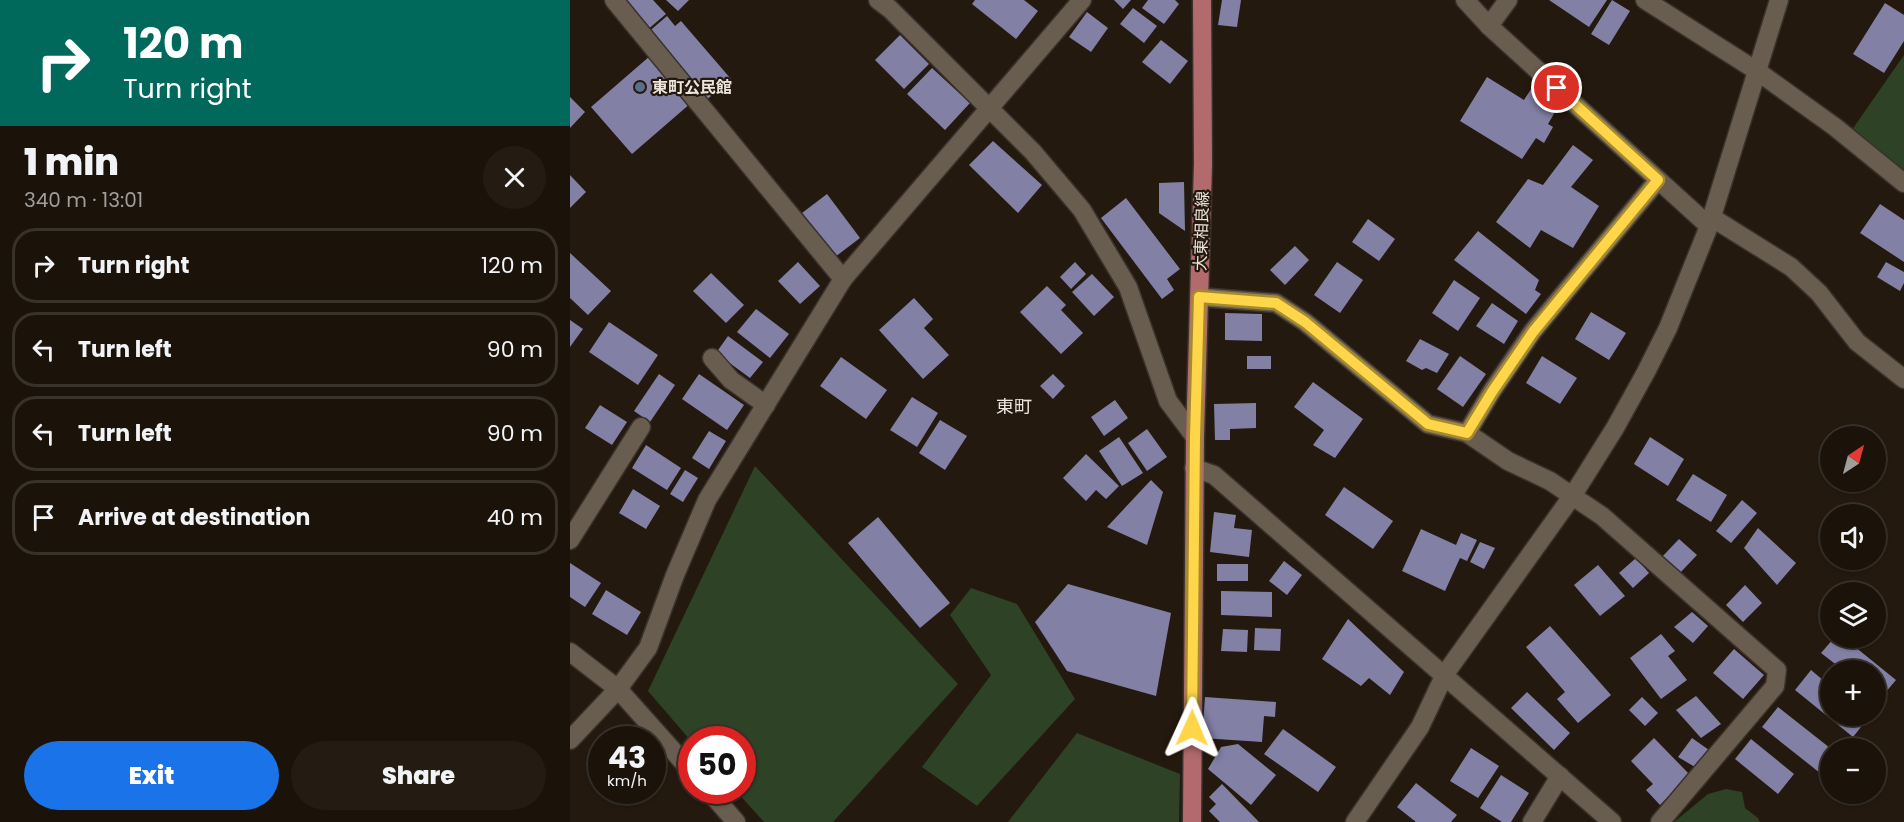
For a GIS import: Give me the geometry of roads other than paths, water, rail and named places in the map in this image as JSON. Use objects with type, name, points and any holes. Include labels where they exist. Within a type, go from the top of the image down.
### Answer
[{"type":"main road","name":"大東相良線","points":[[1192,822],[1194,468],[1203,164],[1202,0]]},
{"type":"street","points":[[614,0],[843,279]]},
{"type":"street","points":[[878,0],[990,107],[1033,152],[1082,210],[1128,286],[1168,401],[1195,437]]},
{"type":"street","points":[[570,740],[618,689],[648,648],[675,575],[707,500],[843,279],[1082,0]]},
{"type":"street","points":[[1465,0],[1489,26],[1658,180],[1710,221],[1791,267],[1819,293],[1857,342],[1904,379]]},
{"type":"street","points":[[1489,26],[1508,0]]},
{"type":"street","points":[[1645,0],[1757,71],[1835,127],[1904,183]]},
{"type":"street","points":[[1355,822],[1420,727],[1445,674],[1573,495],[1615,428],[1659,345],[1688,281],[1710,221],[1779,0]]},
{"type":"street","points":[[1467,433],[1533,332],[1658,180]]},
{"type":"street","points":[[1199,297],[1276,303],[1305,322],[1428,424],[1467,433],[1508,461],[1573,495],[1602,516],[1778,670],[1775,686],[1660,822]]},
{"type":"street","points":[[712,358],[731,380],[766,405]]},
{"type":"street","points":[[570,540],[641,427]]},
{"type":"street","points":[[1194,468],[1214,475],[1445,674],[1612,822]]},
{"type":"street","points":[[570,652],[618,689],[678,756]]},
{"type":"street","points":[[1532,822],[1560,776]]},
{"type":"street","points":[[720,804],[736,822]]},
{"type":"place","name":"東町公民館","points":[[640,87]]},
{"type":"district","name":"東町","points":[[1014,407]]}]
